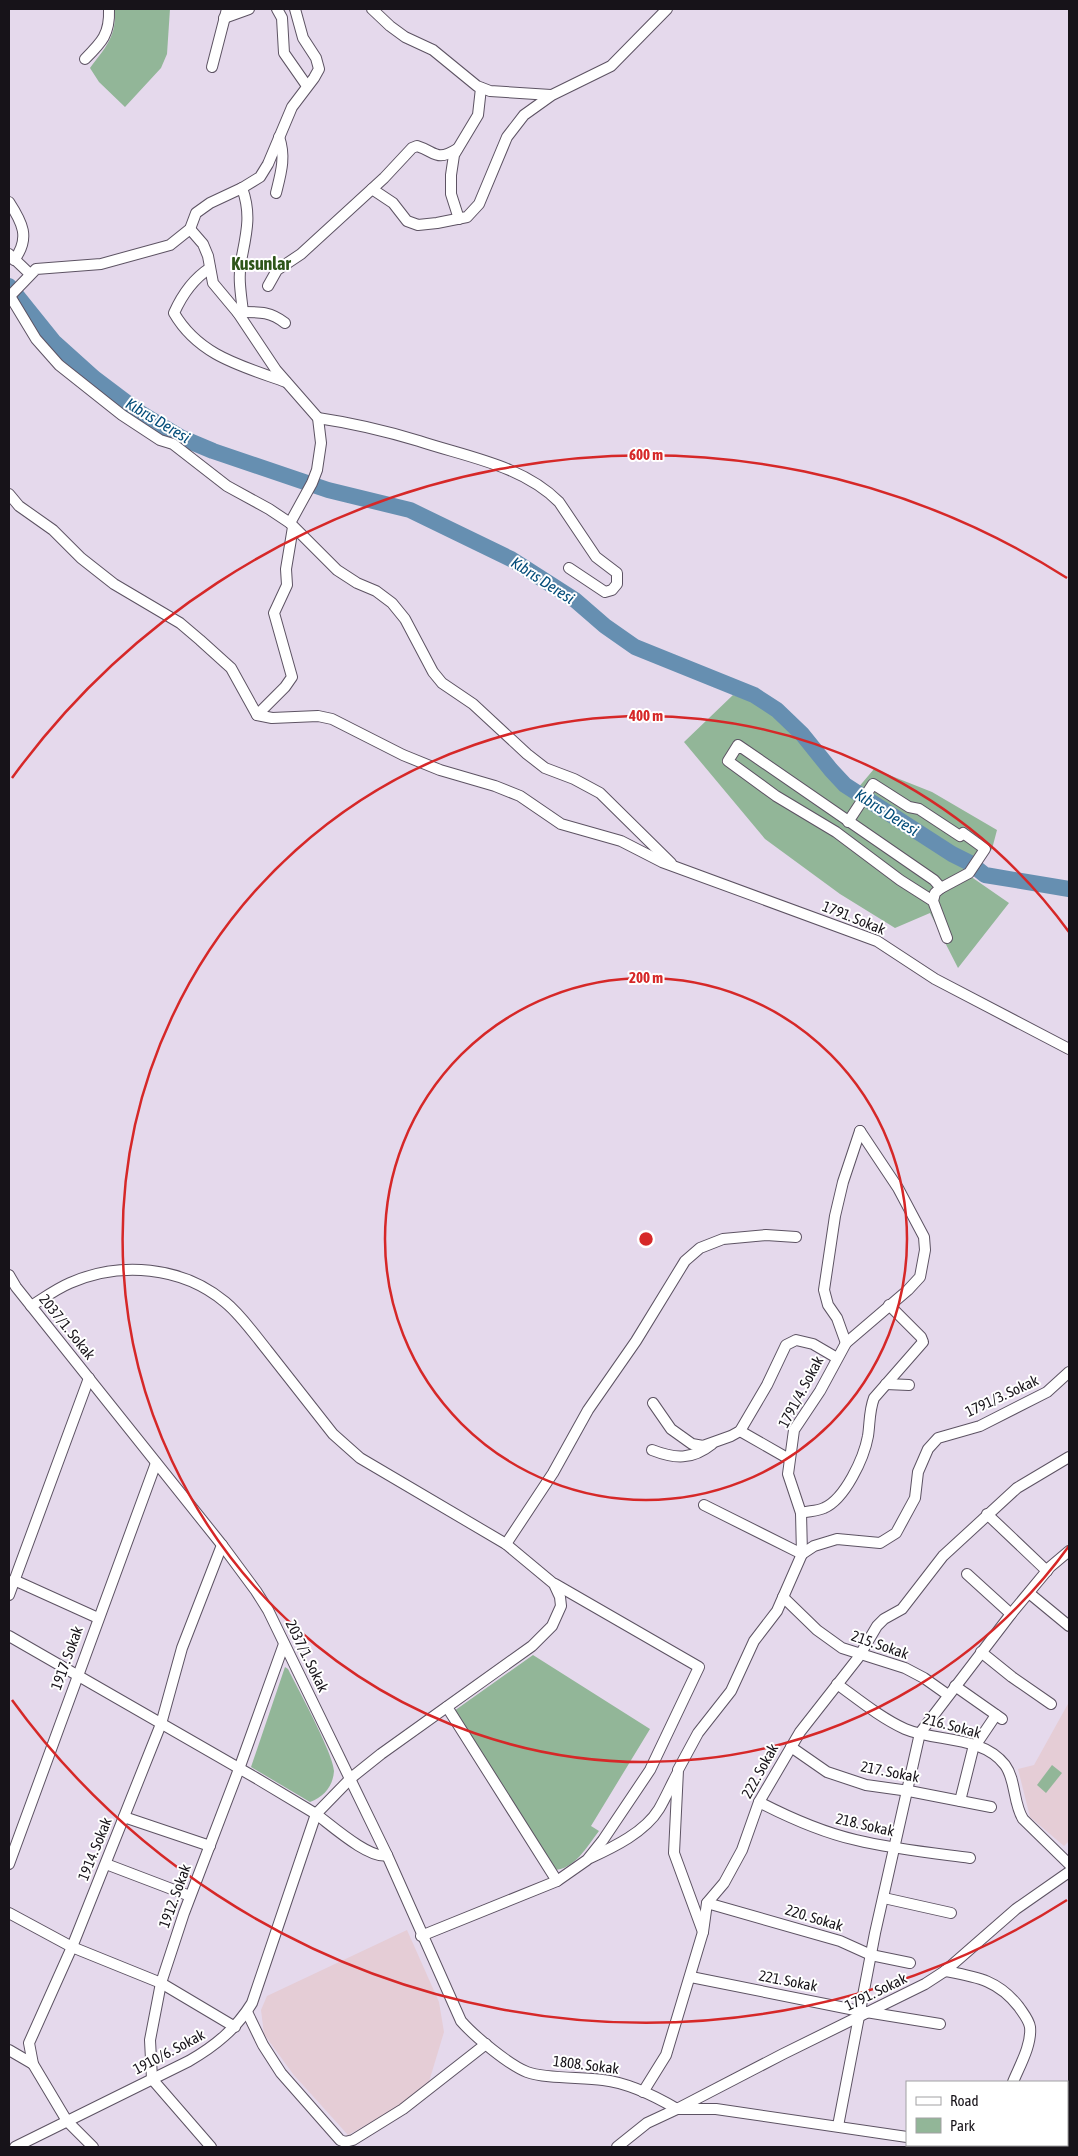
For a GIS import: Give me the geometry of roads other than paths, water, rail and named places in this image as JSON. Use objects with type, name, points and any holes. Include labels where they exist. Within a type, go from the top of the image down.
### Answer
[{"type":"street","points":[[85,59],[106,35],[109,9]]},
{"type":"street","points":[[212,67],[226,14],[249,9]]},
{"type":"street","points":[[277,9],[282,18],[284,53],[308,86]]},
{"type":"street","points":[[295,9],[303,38],[318,63],[318,73],[292,107],[268,164],[260,177],[210,203],[196,213],[190,229],[170,245],[101,264],[36,269],[9,295],[36,339],[59,365],[122,415],[160,440],[173,444],[227,486],[269,509],[291,525],[337,570],[357,583],[376,591],[392,603],[404,619],[433,672],[442,683],[473,704],[545,768],[574,779],[600,793],[671,864]]},
{"type":"street","points":[[372,9],[405,37],[433,50],[481,88],[522,94],[552,95]]},
{"type":"street","points":[[372,189],[393,204],[401,217],[418,225],[459,219],[471,214],[479,204],[502,148],[515,126],[536,105],[552,95],[611,66],[667,9]]},
{"type":"street","points":[[459,219],[452,202],[450,184],[452,164],[457,149],[478,116],[481,88]]},
{"type":"street","points":[[276,193],[284,161],[284,150],[280,137]]},
{"type":"street","points":[[268,286],[280,267],[300,254],[372,189],[412,148],[417,146],[434,155],[443,156],[457,149]]},
{"type":"street","points":[[241,312],[240,272],[248,227],[246,204],[242,188]]},
{"type":"street","points":[[9,202],[19,218],[24,236],[21,251],[12,257],[30,274]]},
{"type":"street","points":[[9,494],[19,506],[53,530],[81,558],[114,584],[180,624],[215,652],[237,676],[251,707],[257,715],[285,687],[292,677],[274,613],[287,585],[286,569],[291,525],[317,470],[321,443],[318,418],[276,370],[241,312],[213,283],[208,256],[202,244],[190,229]]},
{"type":"street","points":[[210,268],[185,292],[174,313],[176,318],[193,340],[204,348],[246,368],[287,382]]},
{"type":"street","points":[[241,312],[266,312],[275,315],[285,322]]},
{"type":"street","points":[[318,418],[399,434],[491,463],[525,477],[558,502],[596,557],[617,573],[617,584],[612,590],[605,592],[569,568]]},
{"type":"street","name":"1791. Sokak","points":[[257,715],[272,718],[318,716],[332,719],[403,755],[440,770],[495,786],[520,796],[560,824],[621,841],[657,859],[877,941],[935,979],[1069,1049]]},
{"type":"street","points":[[933,901],[900,880],[836,832],[776,796],[728,761],[738,745],[942,888]]},
{"type":"street","points":[[848,822],[873,784],[909,807],[919,809],[960,836],[963,833],[985,849],[974,866],[935,892],[933,901],[947,938]]},
{"type":"street","name":"1791/4. Sokak","points":[[802,1554],[801,1513],[788,1474],[794,1430],[820,1391],[846,1343],[908,1290],[920,1277],[925,1250],[924,1238],[898,1188],[860,1131],[843,1182],[835,1216],[824,1290],[828,1305],[836,1318],[846,1343]]},
{"type":"street","points":[[506,1544],[553,1473],[588,1410],[636,1341],[685,1261],[700,1248],[723,1240],[766,1235],[796,1237]]},
{"type":"street","points":[[31,1306],[71,1282],[109,1271],[143,1270],[190,1280],[218,1296],[238,1314],[348,1449],[360,1458],[506,1544],[554,1584],[700,1667],[650,1770],[603,1840],[586,1860]]},
{"type":"street","name":"2037/1. Sokak","points":[[9,1275],[12,1291],[31,1306],[222,1545],[256,1591],[351,1778],[461,2021],[486,2044],[517,2067]]},
{"type":"street","points":[[801,1513],[824,1509],[834,1503],[846,1487],[864,1455],[870,1409],[874,1398],[923,1342],[921,1336],[890,1305]]},
{"type":"street","points":[[653,1403],[671,1429],[692,1444],[703,1446],[740,1431],[767,1384],[786,1345],[796,1340],[813,1344],[837,1358]]},
{"type":"street","name":"1791/3. Sokak","points":[[802,1554],[814,1546],[837,1539],[880,1542],[896,1533],[915,1498],[918,1472],[921,1464],[928,1449],[938,1438],[980,1426],[1047,1392],[1069,1372]]},
{"type":"street","points":[[9,1595],[88,1378]]},
{"type":"street","points":[[886,1384],[909,1385]]},
{"type":"street","points":[[740,1431],[789,1460]]},
{"type":"street","points":[[652,1450],[681,1457],[700,1454],[715,1442]]},
{"type":"street","points":[[1047,1571],[987,1514],[1017,1488],[1069,1457]]},
{"type":"street","name":"1917. Sokak","points":[[9,1864],[156,1462]]},
{"type":"street","points":[[421,1936],[557,1881],[586,1860],[612,1848],[642,1827],[658,1810],[698,1733],[731,1691],[754,1641],[777,1611],[802,1554],[704,1505]]},
{"type":"street","name":"222. Sokak","points":[[643,2092],[666,2056],[691,1977],[703,1932],[708,1903],[724,1883],[742,1850],[759,1802],[791,1747],[800,1732],[861,1654],[877,1626],[884,1619],[902,1609],[943,1556],[987,1514]]},
{"type":"street","name":"1914. Sokak","points":[[93,2147],[67,2121],[33,2064],[29,2043],[72,1947],[161,1724],[182,1648],[222,1545]]},
{"type":"street","points":[[838,2126],[862,2014],[871,1955],[909,1791],[920,1733],[1011,1614],[1047,1571],[1069,1551]]},
{"type":"street","points":[[966,1574],[1011,1614]]},
{"type":"street","points":[[14,1580],[98,1618]]},
{"type":"street","points":[[316,1814],[351,1778],[381,1754],[543,1636],[555,1621],[561,1606],[558,1590],[554,1584]]},
{"type":"street","points":[[1029,1593],[1069,1626]]},
{"type":"street","name":"215. Sokak","points":[[783,1597],[817,1630],[842,1648],[905,1668],[924,1678],[948,1695]]},
{"type":"street","points":[[9,1636],[316,1814],[367,1851],[381,1857],[387,1855]]},
{"type":"street","name":"1912. Sokak","points":[[152,2079],[150,2040],[161,1983],[190,1896],[239,1769],[284,1644]]},
{"type":"street","points":[[981,1652],[1012,1677],[1051,1704]]},
{"type":"street","name":"216. Sokak","points":[[837,1684],[879,1714],[906,1729],[956,1739],[975,1745],[993,1755],[1009,1771],[1019,1813],[1023,1819],[1069,1864]]},
{"type":"street","points":[[955,1686],[999,1717],[975,1745],[960,1801]]},
{"type":"street","points":[[447,1707],[557,1881]]},
{"type":"street","name":"217. Sokak","points":[[791,1747],[827,1772],[866,1785],[909,1791],[991,1807]]},
{"type":"street","points":[[678,1770],[674,1852],[703,1932]]},
{"type":"street","name":"218. Sokak","points":[[759,1802],[787,1817],[856,1841],[970,1858]]},
{"type":"street","name":"1910/6. Sokak","points":[[15,2147],[212,2048],[234,2027],[252,2002],[316,1814]]},
{"type":"street","points":[[124,1817],[210,1846]]},
{"type":"street","points":[[106,1864],[190,1896]]},
{"type":"street","name":"1791. Sokak","points":[[617,2147],[647,2123],[925,1984],[945,1971],[1016,1909],[1069,1872]]},
{"type":"street","points":[[884,1898],[951,1913]]},
{"type":"street","name":"220. Sokak","points":[[708,1903],[840,1941],[871,1955],[910,1963]]},
{"type":"street","points":[[9,1913],[72,1947],[161,1983],[234,2027]]},
{"type":"street","points":[[945,1971],[981,1978],[1002,1988],[1026,2017],[1030,2026],[1030,2037],[1013,2081]]},
{"type":"street","name":"221. Sokak","points":[[691,1977],[862,2014],[940,2024]]},
{"type":"street","points":[[246,2012],[262,2045],[281,2073],[338,2138],[345,2142],[350,2142],[392,2117],[486,2044]]},
{"type":"street","points":[[9,2050],[33,2064]]},
{"type":"street","name":"1808. Sokak","points":[[517,2067],[533,2074],[614,2082],[643,2092],[677,2109]]},
{"type":"street","points":[[152,2079],[211,2147]]},
{"type":"street","name":"1791. Sokak","points":[[677,2109],[716,2109],[906,2137]]},
{"type":"waterway","name":"Kıbrıs Deresi","points":[[9,286],[54,342],[94,378],[139,412],[182,438],[213,451],[328,490],[410,510],[511,559],[575,600],[605,626],[635,647],[754,695],[777,710],[802,734],[845,785],[952,854],[970,863],[985,875],[1069,889]]},
{"type":"district","name":"Kusunlar","points":[[261,264]]}]
